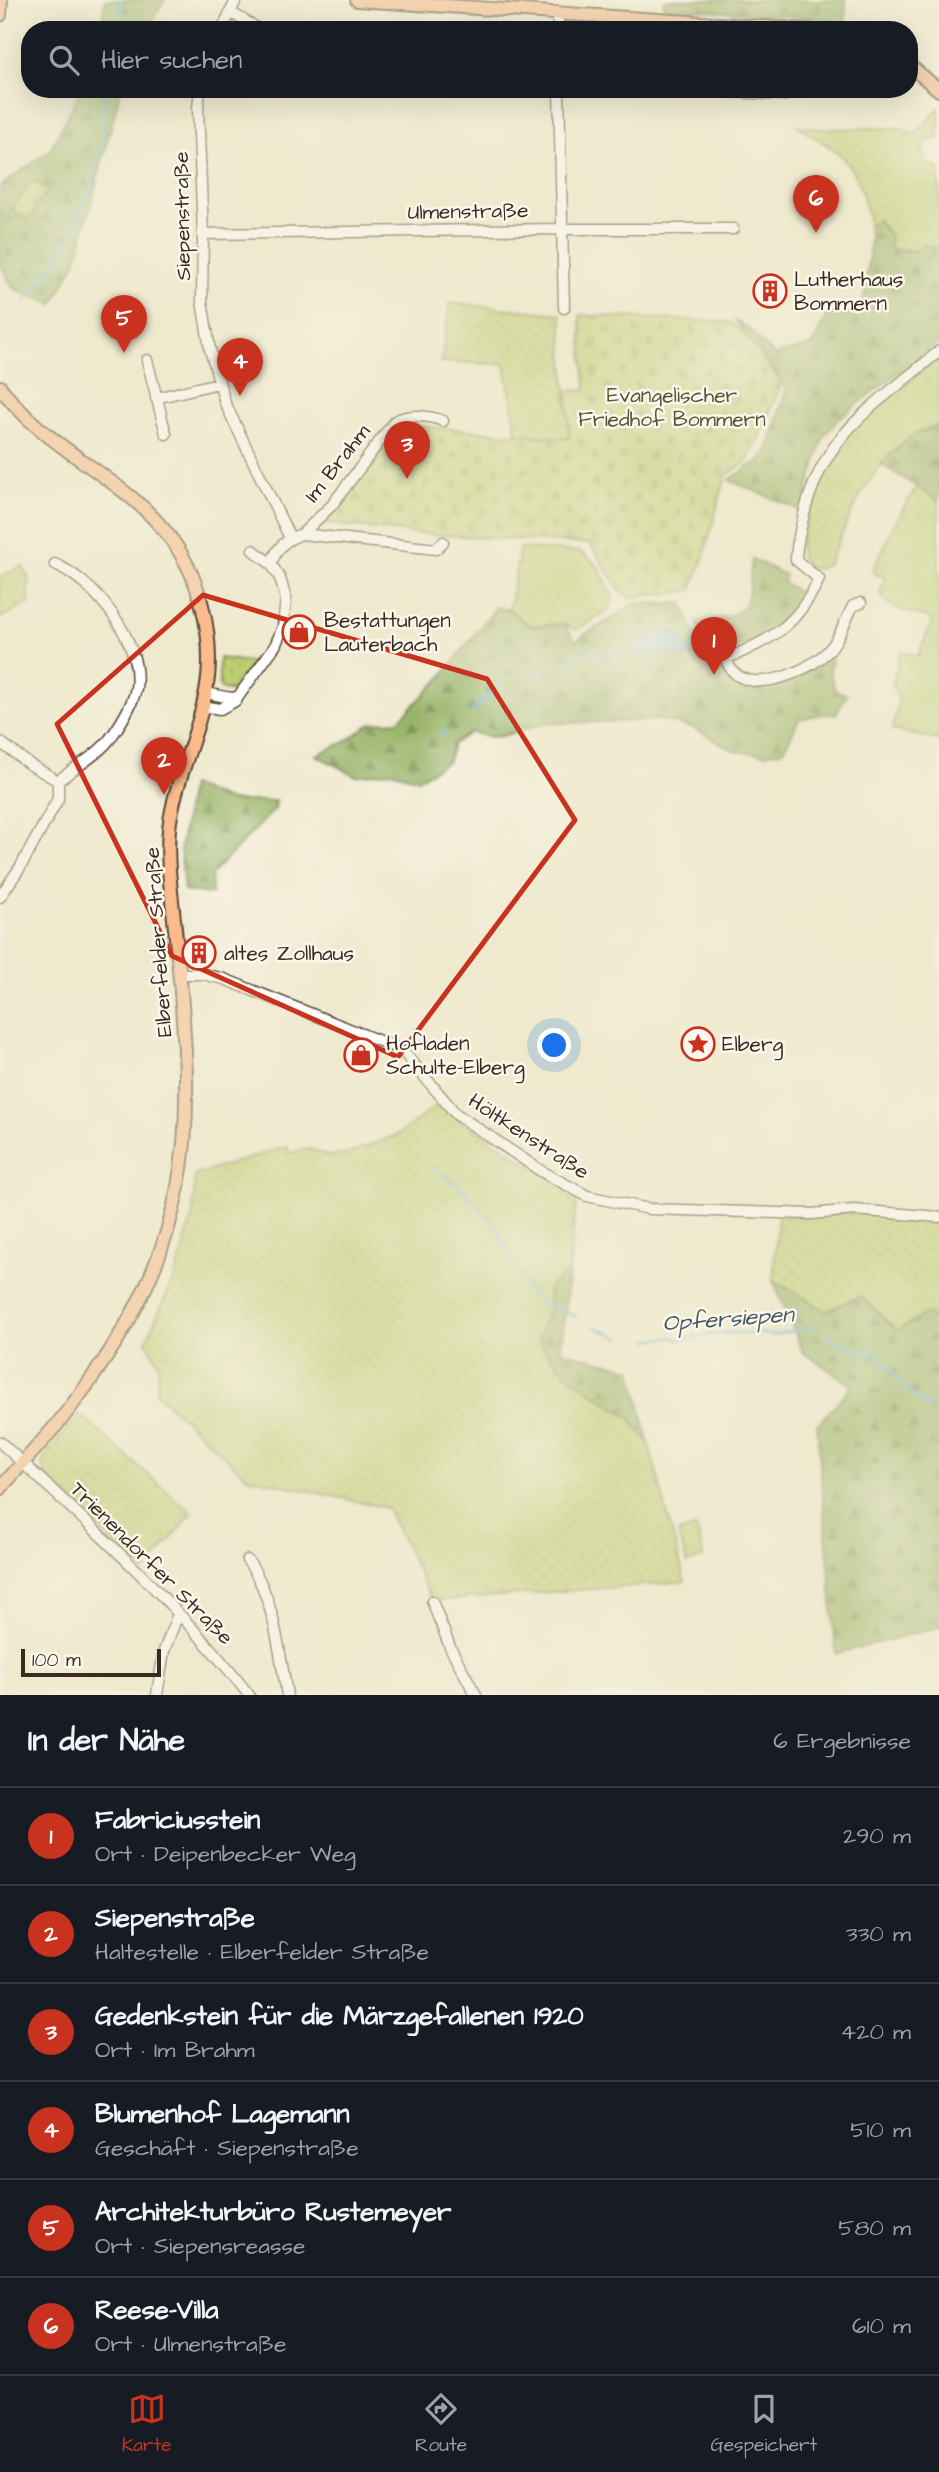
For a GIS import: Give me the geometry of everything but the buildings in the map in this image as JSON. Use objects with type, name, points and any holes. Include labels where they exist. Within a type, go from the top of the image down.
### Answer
[{"type":"main road","points":[[0,15],[1,0]]},
{"type":"main road","points":[[357,0],[684,21]]},
{"type":"main road","points":[[918,72],[939,90]]},
{"type":"main road","name":"Elberfelder Straße","points":[[0,387],[33,424],[130,494],[167,533],[191,574],[202,609],[209,656],[205,699],[175,797],[169,829],[170,880],[185,1040],[187,1124],[178,1192],[160,1257],[131,1318],[110,1353],[74,1402],[0,1489]]},
{"type":"street","points":[[226,21],[236,0]]},
{"type":"street","points":[[230,12],[245,21]]},
{"type":"street","points":[[558,12],[558,21]]},
{"type":"street","name":"Siepenstraße","points":[[199,98],[204,313],[218,383],[290,538]]},
{"type":"street","points":[[559,98],[564,308]]},
{"type":"street","name":"Ulmenstraße","points":[[203,234],[733,229]]},
{"type":"street","points":[[861,604],[853,606],[828,650],[800,672],[763,681],[737,677],[729,669],[726,659],[761,645],[782,630],[811,596],[820,579],[796,560],[796,549],[811,486],[823,461],[838,440],[864,413],[939,351]]},
{"type":"street","points":[[147,360],[166,434]]},
{"type":"street","points":[[156,398],[218,383]]},
{"type":"street","name":"Im Brahm","points":[[302,534],[332,505],[395,421],[417,416],[443,421]]},
{"type":"street","points":[[271,564],[282,543],[302,534],[436,549],[443,542]]},
{"type":"street","points":[[205,699],[220,709],[230,706],[270,654],[283,627],[286,598],[280,578],[271,564],[253,550]]},
{"type":"street","points":[[55,564],[70,571],[96,594],[120,624],[132,653],[136,679],[133,697],[112,737],[58,781]]},
{"type":"street","points":[[0,742],[58,781]]},
{"type":"street","points":[[0,897],[21,866],[58,799],[58,781]]},
{"type":"street","name":"Höltkenstraße","points":[[180,974],[202,974],[224,979],[402,1050],[456,1114],[541,1171],[587,1196],[633,1208],[649,1209],[812,1214],[854,1210],[939,1217]]},
{"type":"street","name":"Trienendorfer Straße","points":[[0,1442],[43,1480],[178,1614],[218,1656],[249,1695]]},
{"type":"street","points":[[247,1560],[256,1572],[272,1620],[287,1695]]},
{"type":"street","points":[[432,1601],[450,1647],[476,1695]]},
{"type":"street","points":[[157,1695],[164,1651],[178,1614]]},
{"type":"highlighted area","points":[[203,595],[487,679],[575,820],[398,1057],[172,956],[57,724]]},
{"type":"green space","points":[[105,0],[165,0],[151,21],[102,21]]},
{"type":"green space","points":[[664,0],[846,0],[846,21],[831,21],[663,7]]},
{"type":"green space","points":[[76,98],[119,98],[76,261],[53,305],[14,289],[0,264],[0,186],[50,150]]},
{"type":"green space","points":[[939,108],[939,139],[922,142],[925,164],[939,168],[939,248],[924,245],[915,251],[890,249],[889,235],[878,220],[869,226],[860,188],[846,162],[830,147],[798,126],[824,129],[901,128],[915,135]]},
{"type":"green space","points":[[32,180],[47,191],[28,220],[12,209]]},
{"type":"green space","points":[[877,220],[889,235],[890,249],[915,251],[924,245],[939,248],[939,342],[838,419],[823,438],[802,511],[729,480],[767,452],[786,389],[776,371],[736,321],[775,355],[812,346],[828,312],[842,315],[863,307],[869,256],[869,226]]},
{"type":"green space","points":[[450,303],[561,314],[569,439],[517,434],[505,364],[441,362]]},
{"type":"green space","name":"Evangelischer Friedhof Bommern","points":[[580,315],[728,322],[740,329],[782,383],[754,449],[745,463],[726,475],[692,590],[630,598],[621,591],[590,544],[410,533],[322,523],[397,428],[411,425],[569,439],[567,391],[586,390]]},
{"type":"green space","points":[[939,356],[939,425],[923,430],[898,447],[862,493],[828,564],[818,569],[807,567],[801,557],[800,545],[816,482],[844,436]]},
{"type":"green space","points":[[939,425],[939,501],[881,464],[914,434]]},
{"type":"green space","points":[[917,486],[939,501],[939,740],[892,730],[899,699],[892,685],[901,651],[918,656],[933,619],[889,604],[880,593],[885,578],[872,572],[894,525]]},
{"type":"green space","points":[[520,548],[581,552],[598,566],[610,590],[613,599],[609,610],[576,630],[564,624],[531,625],[509,609]]},
{"type":"green space","points":[[752,559],[785,575],[783,582],[806,597],[789,619],[774,632],[739,647],[723,648],[709,640],[697,622],[728,616],[743,607],[747,600]]},
{"type":"green space","points":[[23,566],[30,582],[30,603],[0,618],[0,577]]},
{"type":"green space","points":[[633,603],[683,603],[701,651],[717,663],[727,677],[740,683],[774,684],[800,676],[833,649],[830,672],[835,690],[847,695],[836,714],[799,719],[784,750],[765,754],[735,751],[693,728],[660,720],[542,724],[502,736],[489,737],[471,732],[453,744],[448,761],[418,779],[391,771],[356,776],[316,755],[347,741],[371,723],[398,721],[439,680],[496,607],[509,610],[530,626],[564,625],[576,641]]},
{"type":"green space","points":[[219,658],[256,663],[240,685],[230,691],[219,686]]},
{"type":"green space","points":[[190,785],[230,801],[276,801],[275,809],[211,875],[212,894],[184,891],[180,850]]},
{"type":"green space","points":[[440,1103],[459,1119],[577,1195],[569,1271],[549,1288],[548,1309],[538,1342],[569,1376],[631,1419],[649,1444],[685,1582],[432,1601],[387,1508],[247,1477],[157,1394],[159,1364],[146,1341],[176,1273],[193,1214],[195,1175],[288,1146],[288,1153],[310,1149],[328,1156],[348,1154],[399,1134]]},
{"type":"green space","points":[[855,1212],[939,1220],[939,1320],[925,1314],[897,1331],[861,1297],[826,1311],[773,1280],[778,1217]]},
{"type":"green space","points":[[569,1271],[561,1351],[632,1369],[649,1444],[631,1419],[569,1376],[538,1342],[548,1309],[549,1287]]},
{"type":"green space","points":[[773,1280],[826,1311],[861,1296],[897,1331],[925,1314],[939,1320],[939,1627],[836,1654],[817,1425],[852,1386],[803,1352]]},
{"type":"green space","points":[[79,1414],[192,1513],[144,1572],[45,1475],[42,1463],[46,1455]]},
{"type":"green space","points":[[696,1528],[704,1557],[687,1563],[678,1533]]},
{"type":"water","points":[[663,631],[676,634],[695,655],[686,657],[664,652],[630,652],[639,640]]},
{"type":"waterway","points":[[121,21],[122,0]]},
{"type":"waterway","points":[[25,302],[58,261],[95,180],[103,142],[105,98]]},
{"type":"waterway","points":[[569,661],[584,650],[607,655],[630,652]]},
{"type":"waterway","points":[[695,655],[704,663]]},
{"type":"waterway","points":[[533,672],[553,670]]},
{"type":"waterway","points":[[472,712],[504,681]]},
{"type":"waterway","points":[[440,736],[444,731]]},
{"type":"waterway","name":"Opfersiepen","points":[[431,1166],[462,1189],[494,1224],[527,1288],[541,1304],[576,1316]]},
{"type":"waterway","name":"Opfersiepen","points":[[595,1327],[621,1338]]},
{"type":"waterway","name":"Opfersiepen","points":[[647,1340],[674,1337],[680,1340],[720,1333],[774,1335],[811,1327]]},
{"type":"waterway","name":"Opfersiepen","points":[[825,1336],[856,1351],[875,1355],[913,1395],[939,1411]]},
{"type":"place","name":"Reese-Villa","points":[[816,233]]},
{"type":"place","name":"Lutherhaus Bommern","points":[[770,291]]},
{"type":"place","name":"Architekturbüro Rustemeyer","points":[[124,353]]},
{"type":"place","name":"Blumenhof Lagemann","points":[[240,396]]},
{"type":"place","name":"Gedenkstein für die Märzgefallenen 1920","points":[[407,479]]},
{"type":"place","name":"Bestattungen Lauterbach","points":[[299,632]]},
{"type":"place","name":"Fabriciusstein","points":[[714,675]]},
{"type":"place","name":"Siepenstraße","points":[[164,795]]},
{"type":"place","name":"altes Zollhaus","points":[[199,953]]},
{"type":"place","name":"Elberg","points":[[698,1044]]},
{"type":"place","name":"Hofladen Schulte-Elberg","points":[[361,1055]]}]
